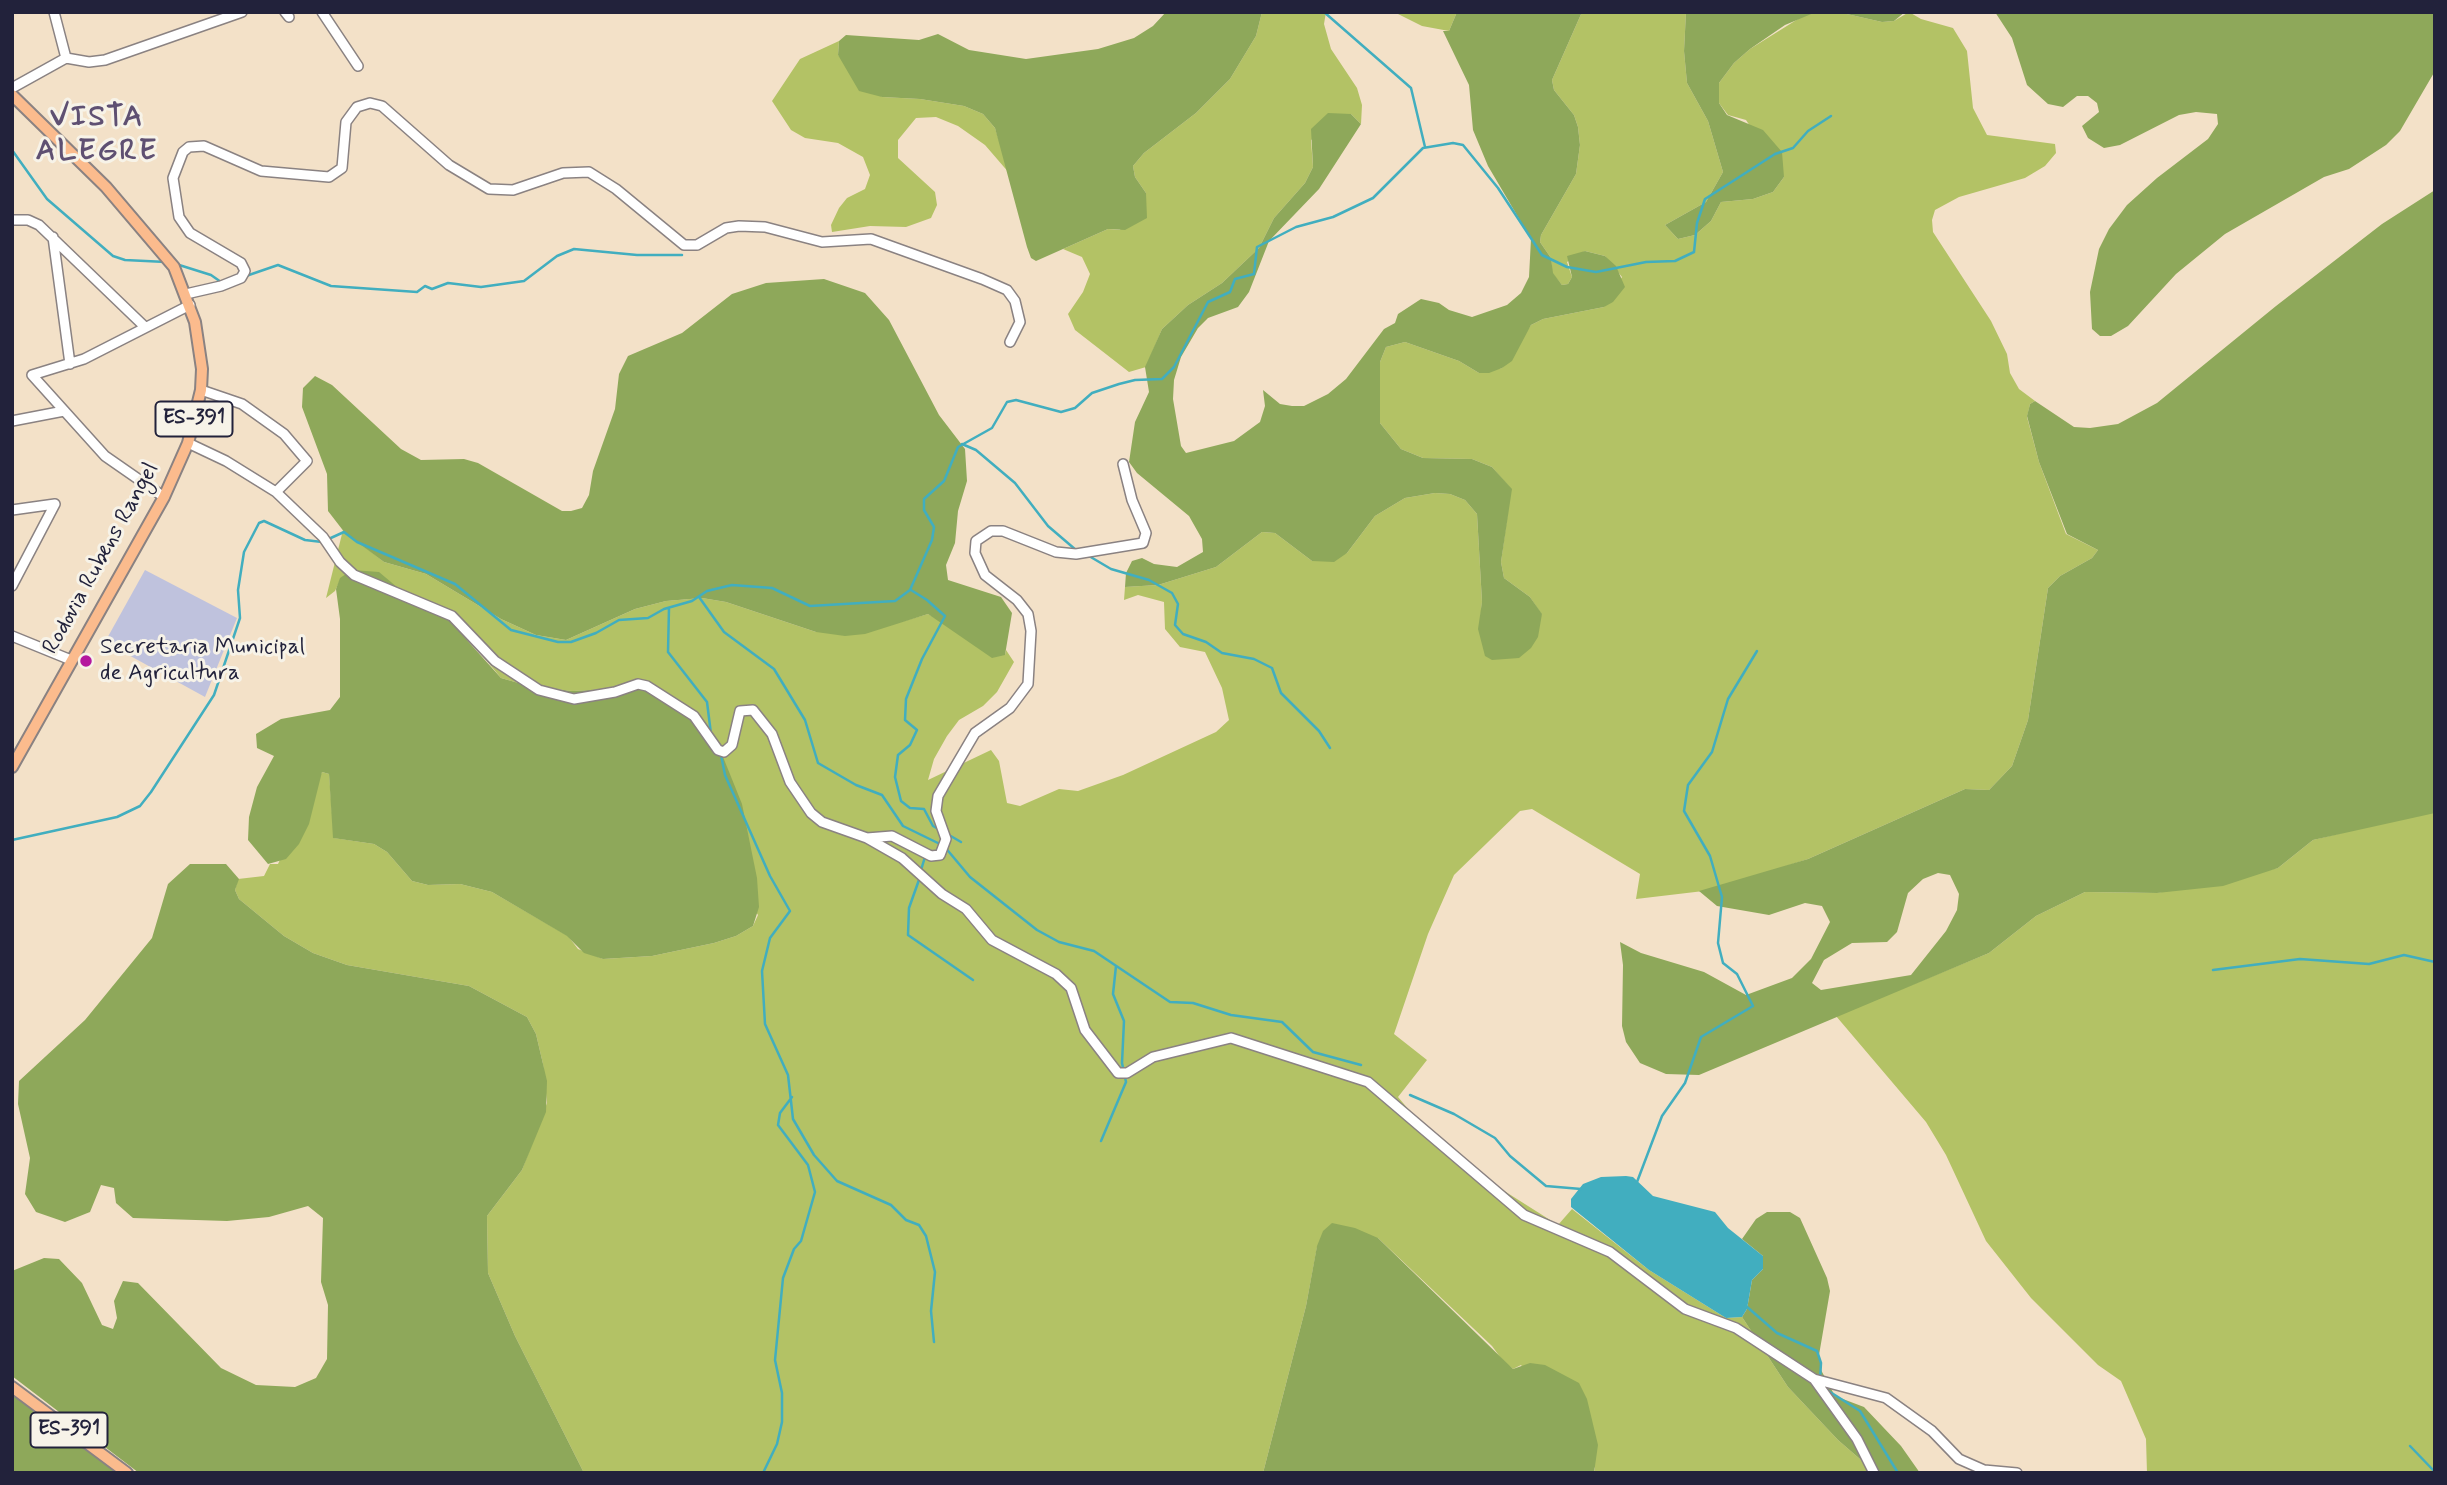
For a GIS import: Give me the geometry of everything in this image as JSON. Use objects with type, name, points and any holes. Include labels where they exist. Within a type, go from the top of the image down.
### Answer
[{"type":"main road","name":"Rodovia Rubens Rangel","points":[[12,95],[106,187],[163,251],[186,293],[198,333],[201,390],[188,443],[164,497],[12,767]]},
{"type":"main road","name":"ES-391","points":[[12,1387],[127,1473]]},
{"type":"street","points":[[54,12],[66,58]]},
{"type":"street","points":[[12,88],[66,58],[89,62],[105,60],[243,12]]},
{"type":"street","points":[[323,12],[358,66]]},
{"type":"street","points":[[186,293],[221,286],[241,278],[245,271],[240,263],[190,233],[179,217],[173,178],[183,152],[189,147],[204,146],[261,171],[329,177],[342,167],[346,122],[357,107],[370,103],[382,106],[449,165],[489,189],[513,190],[563,173],[589,172],[616,189],[684,245],[696,245],[726,229],[739,226],[779,229],[822,242],[871,239],[982,279],[1007,290],[1015,301],[1020,322],[1010,342]]},
{"type":"street","points":[[12,220],[33,222],[54,237],[145,327]]},
{"type":"street","points":[[54,237],[70,364]]},
{"type":"street","points":[[164,497],[105,456],[32,375],[70,364],[190,305]]},
{"type":"street","points":[[201,390],[242,404],[284,434],[307,461],[276,492]]},
{"type":"street","points":[[12,421],[64,411]]},
{"type":"street","points":[[188,443],[226,461],[276,492],[323,537],[354,575],[452,616],[495,661],[524,683],[556,697],[590,698],[638,684],[647,685],[694,716],[718,750],[724,752],[732,746],[737,716],[743,709],[753,710],[765,722],[790,782],[811,813],[822,822],[867,838],[902,858],[942,894],[967,909],[992,940],[1044,966],[1066,983],[1073,994],[1085,1030],[1118,1073],[1128,1073],[1153,1057],[1231,1038],[1242,1039],[1277,1055],[1368,1082],[1516,1210],[1610,1252],[1685,1309],[1736,1328],[1814,1379],[1885,1398],[1932,1431],[1959,1459],[1984,1470],[2017,1473]]},
{"type":"street","points":[[867,838],[892,836],[931,856],[942,852],[946,839],[936,811],[938,796],[975,733],[1017,701],[1028,684],[1031,631],[1028,614],[1017,600],[985,575],[975,553],[976,541],[991,531],[1003,531],[1056,552],[1076,554],[1143,543],[1146,533],[1132,500],[1124,464]]},
{"type":"street","points":[[12,510],[55,504],[12,586]]},
{"type":"street","points":[[12,636],[71,660]]},
{"type":"street","points":[[1814,1379],[1857,1439],[1874,1473]]},
{"type":"shaded area","points":[[145,570],[237,618],[205,697],[105,642]]},
{"type":"green space","points":[[1166,12],[1262,12],[1256,36],[1230,79],[1196,113],[1144,153],[1133,166],[1135,177],[1146,193],[1147,218],[1125,230],[1108,229],[1036,261],[1031,258],[1027,247],[995,128],[983,114],[964,106],[920,99],[882,97],[859,91],[838,55],[839,41],[846,35],[919,40],[938,34],[969,50],[1026,59],[1098,49],[1134,38],[1153,26]]},
{"type":"green space","points":[[1262,12],[1326,12],[1324,24],[1331,49],[1357,88],[1362,105],[1361,124],[1351,114],[1311,140],[1313,167],[1305,183],[1274,218],[1259,248],[1222,283],[1188,305],[1162,329],[1146,367],[1129,372],[1075,330],[1068,314],[1083,292],[1090,274],[1082,257],[1063,249],[1108,229],[1120,230],[1146,193],[1135,177],[1133,166],[1144,153],[1196,113],[1230,79],[1256,36]]},
{"type":"green space","points":[[1394,12],[1457,12],[1449,31],[1422,26]]},
{"type":"green space","points":[[1457,12],[1582,12],[1552,80],[1554,90],[1574,115],[1578,127],[1580,145],[1576,174],[1541,235],[1540,242],[1551,258],[1553,273],[1562,285],[1568,284],[1572,277],[1567,256],[1585,251],[1605,256],[1616,266],[1625,287],[1613,302],[1604,307],[1543,319],[1531,325],[1512,361],[1489,373],[1479,373],[1459,361],[1405,342],[1386,347],[1380,362],[1380,423],[1401,449],[1423,458],[1472,459],[1492,467],[1512,489],[1501,562],[1504,578],[1530,597],[1542,614],[1538,637],[1531,648],[1519,658],[1492,660],[1485,656],[1478,629],[1482,602],[1477,514],[1465,500],[1450,494],[1435,493],[1405,498],[1375,516],[1347,553],[1334,562],[1312,561],[1275,533],[1262,532],[1216,567],[1158,585],[1125,587],[1126,573],[1132,561],[1142,558],[1154,564],[1177,567],[1203,552],[1202,539],[1189,516],[1137,473],[1129,462],[1135,422],[1149,392],[1145,367],[1162,329],[1188,305],[1222,283],[1259,248],[1274,218],[1305,183],[1313,167],[1311,129],[1328,113],[1351,114],[1361,124],[1319,189],[1269,241],[1249,292],[1238,307],[1208,318],[1198,328],[1181,357],[1174,380],[1173,399],[1181,446],[1186,453],[1234,441],[1260,422],[1265,406],[1263,390],[1280,404],[1292,406],[1304,406],[1328,394],[1346,379],[1384,329],[1395,323],[1398,314],[1421,299],[1439,303],[1449,310],[1472,317],[1507,305],[1521,293],[1529,277],[1531,239],[1488,166],[1473,130],[1469,85],[1443,31],[1449,31]]},
{"type":"green space","points":[[1582,12],[1686,12],[1684,51],[1687,83],[1708,121],[1723,172],[1706,202],[1665,225],[1678,239],[1695,235],[1711,221],[1721,202],[1753,199],[1773,192],[1784,177],[1746,120],[1728,115],[1719,103],[1719,83],[1734,63],[1750,49],[1806,14],[1838,12],[1882,22],[1894,21],[1909,12],[1921,19],[1953,28],[1967,51],[1973,108],[1987,135],[2055,144],[2056,153],[2045,166],[2025,178],[1959,197],[1935,210],[1932,220],[1933,232],[1991,321],[2007,354],[2010,373],[2019,389],[2035,401],[2030,404],[2027,417],[2039,462],[2066,534],[2098,550],[2092,558],[2060,576],[2048,588],[2028,720],[2012,766],[1989,790],[1965,789],[1808,859],[1712,890],[1636,899],[1640,874],[1532,809],[1520,811],[1454,875],[1428,934],[1394,1034],[1427,1060],[1398,1097],[1425,1129],[1468,1168],[1558,1225],[1572,1209],[1649,1270],[1726,1318],[1742,1317],[1788,1387],[1838,1440],[1876,1473],[1594,1473],[1595,1468],[1521,1365],[1513,1369],[1503,1361],[1492,1346],[1378,1238],[1317,1247],[1306,1306],[1263,1473],[584,1473],[515,1336],[488,1273],[487,1216],[522,1170],[547,1103],[543,1064],[536,1034],[527,1017],[469,986],[347,965],[313,953],[284,936],[239,899],[235,890],[238,879],[264,876],[270,864],[278,864],[322,772],[329,774],[334,838],[374,844],[387,852],[412,881],[428,885],[460,884],[492,892],[568,936],[578,949],[603,959],[652,956],[714,943],[736,936],[753,926],[758,915],[611,689],[572,691],[529,686],[501,678],[472,643],[341,578],[335,591],[326,598],[343,530],[384,562],[426,574],[501,619],[536,635],[566,640],[635,609],[666,601],[702,598],[726,602],[816,632],[887,626],[928,614],[1005,655],[1006,650],[1014,662],[997,692],[983,706],[959,720],[947,736],[934,759],[928,780],[991,750],[999,761],[1007,803],[1020,806],[1059,789],[1078,791],[1123,775],[1216,732],[1229,720],[1222,688],[1205,652],[1180,647],[1165,629],[1164,602],[1138,595],[1124,600],[1125,587],[1158,585],[1216,567],[1262,532],[1275,533],[1312,561],[1347,553],[1375,516],[1405,498],[1435,493],[1450,494],[1465,500],[1477,514],[1482,602],[1479,633],[1542,615],[1530,597],[1504,578],[1501,562],[1511,489],[1492,467],[1472,459],[1423,458],[1401,449],[1380,423],[1380,362],[1386,347],[1405,342],[1459,361],[1479,373],[1502,368],[1531,325],[1543,319],[1604,307],[1622,277],[1605,256],[1585,251],[1567,262],[1572,277],[1568,284],[1562,285],[1552,273],[1551,258],[1540,242],[1541,235],[1576,174],[1580,145],[1578,127],[1574,115],[1554,90],[1552,80]]},
{"type":"green space","points":[[1686,12],[1816,12],[1785,25],[1750,49],[1734,63],[1719,83],[1719,103],[1727,115],[1763,130],[1782,152],[1784,177],[1773,192],[1753,199],[1721,202],[1711,221],[1695,235],[1678,239],[1665,225],[1706,202],[1723,172],[1708,121],[1687,83],[1684,51]]},
{"type":"green space","points":[[1838,12],[1905,12],[1894,21],[1882,22]]},
{"type":"green space","points":[[1995,12],[2435,12],[2435,71],[2400,131],[2386,145],[2349,169],[2324,177],[2225,234],[2176,274],[2128,326],[2111,336],[2100,336],[2092,329],[2090,292],[2099,249],[2109,229],[2127,205],[2208,139],[2218,124],[2217,114],[2196,112],[2179,115],[2120,145],[2104,148],[2088,138],[2082,126],[2099,112],[2097,103],[2088,96],[2077,96],[2063,107],[2048,104],[2027,85],[2012,38]]},
{"type":"green space","points":[[839,41],[838,55],[882,97],[920,99],[964,106],[983,114],[995,128],[1010,174],[985,145],[958,126],[936,117],[916,118],[898,140],[898,158],[935,192],[937,205],[931,218],[906,227],[870,226],[832,232],[831,225],[839,208],[847,198],[865,189],[870,175],[863,157],[838,143],[805,138],[791,130],[772,101],[800,59]]},
{"type":"green space","points":[[2435,190],[2435,813],[2313,840],[2278,868],[2223,886],[2157,893],[2085,892],[2036,916],[1989,953],[1699,1075],[1666,1074],[1640,1063],[1626,1042],[1622,1026],[1623,965],[1620,942],[1641,953],[1704,972],[1746,995],[1792,978],[1811,959],[1830,922],[1822,906],[1805,903],[1769,915],[1717,906],[1699,891],[1808,859],[1965,789],[1989,790],[2012,766],[2028,720],[2048,588],[2060,576],[2092,558],[2098,550],[2067,534],[2039,462],[2027,416],[2030,404],[2035,401],[2074,427],[2118,424],[2157,403],[2382,224]],"holes":[[[1938,873],[1950,875],[1959,894],[1957,910],[1946,931],[1911,975],[1821,990],[1812,983],[1824,960],[1852,943],[1887,942],[1897,932],[1908,893],[1923,879]]]},
{"type":"green space","points":[[824,279],[865,293],[889,320],[939,415],[965,449],[967,481],[958,511],[955,543],[946,565],[948,580],[1001,597],[1012,613],[1005,655],[992,658],[928,614],[865,634],[845,636],[816,632],[726,602],[702,598],[666,601],[635,609],[566,640],[536,635],[501,619],[426,574],[384,562],[345,533],[328,511],[327,474],[302,407],[303,388],[315,376],[332,385],[401,449],[421,460],[464,459],[478,463],[562,511],[571,511],[582,508],[589,495],[593,471],[615,409],[619,374],[628,356],[682,333],[732,294],[766,283]]},
{"type":"green space","points":[[352,570],[379,572],[410,598],[439,609],[501,678],[529,686],[572,691],[611,689],[645,681],[715,737],[742,804],[757,878],[759,907],[753,926],[736,936],[714,943],[652,956],[603,959],[584,953],[567,936],[492,892],[460,884],[428,885],[412,881],[387,852],[374,844],[333,838],[329,774],[322,772],[309,824],[299,844],[286,859],[268,864],[248,840],[249,817],[257,787],[274,756],[257,748],[256,734],[281,719],[330,710],[340,697],[340,619],[336,589],[340,578]]},
{"type":"green space","points":[[2424,813],[2435,813],[2435,1473],[2147,1473],[2146,1439],[2121,1381],[2098,1365],[2031,1298],[1986,1241],[1946,1155],[1926,1122],[1836,1016],[1989,953],[2036,916],[2085,892],[2157,893],[2278,868],[2313,840]]},
{"type":"green space","points":[[190,864],[226,864],[239,879],[235,890],[239,899],[284,936],[313,953],[347,965],[469,986],[527,1017],[536,1034],[547,1081],[546,1112],[522,1170],[487,1216],[488,1273],[515,1336],[584,1473],[139,1473],[12,1376],[12,1271],[44,1258],[59,1259],[82,1283],[102,1325],[113,1329],[117,1318],[114,1301],[123,1281],[138,1283],[221,1368],[256,1385],[295,1387],[316,1378],[327,1359],[328,1305],[321,1282],[323,1218],[308,1206],[269,1217],[227,1221],[133,1218],[116,1203],[114,1188],[101,1185],[90,1212],[65,1222],[36,1212],[25,1194],[30,1158],[18,1104],[19,1081],[85,1020],[152,938],[168,884]]},
{"type":"green space","points":[[1767,1212],[1790,1212],[1800,1218],[1827,1278],[1830,1291],[1819,1355],[1821,1370],[1835,1396],[1864,1407],[1901,1446],[1920,1473],[1876,1473],[1838,1440],[1788,1387],[1742,1317],[1747,1309],[1752,1280],[1763,1269],[1763,1256],[1742,1239],[1756,1219]]},
{"type":"green space","points":[[1332,1223],[1355,1228],[1378,1238],[1513,1369],[1530,1363],[1545,1365],[1579,1383],[1587,1399],[1598,1445],[1594,1473],[1263,1473],[1306,1306],[1317,1246],[1323,1231]]},
{"type":"green space","points":[[12,1393],[38,1413],[118,1473],[12,1473]]},
{"type":"water","points":[[1601,1177],[1633,1177],[1653,1196],[1715,1212],[1728,1228],[1763,1256],[1763,1269],[1752,1280],[1747,1309],[1742,1317],[1726,1318],[1649,1270],[1571,1207],[1571,1199],[1583,1184]]},
{"type":"waterway","points":[[1324,12],[1411,88],[1425,147]]},
{"type":"waterway","points":[[12,840],[117,817],[140,806],[214,695],[240,618],[238,590],[244,552],[259,523],[264,521],[305,540],[322,542],[344,532],[357,542],[455,584],[511,630],[558,642],[571,642],[596,633],[619,620],[648,618],[664,609],[692,601],[707,591],[732,585],[772,588],[810,606],[895,601],[910,590],[932,540],[934,527],[924,510],[924,499],[944,481],[958,447],[992,428],[1007,402],[1016,400],[1061,412],[1075,408],[1092,393],[1119,384],[1135,380],[1162,379],[1174,367],[1208,302],[1230,292],[1235,279],[1254,274],[1257,247],[1296,227],[1333,217],[1373,198],[1423,148],[1453,143],[1463,145],[1498,188],[1542,255],[1567,267],[1596,272],[1646,262],[1675,261],[1694,252],[1697,223],[1705,199],[1775,154],[1793,148],[1808,131],[1831,116]]},
{"type":"waterway","points":[[12,150],[47,199],[113,256],[125,260],[166,262]]},
{"type":"waterway","points":[[246,276],[278,265],[331,286],[417,292],[425,286],[432,289],[448,283],[481,287],[524,281],[557,256],[574,249],[637,255],[682,255]]},
{"type":"waterway","points":[[176,264],[211,275],[221,282]]},
{"type":"waterway","points":[[962,444],[976,450],[1015,483],[1048,526],[1076,550]]},
{"type":"waterway","points":[[1089,556],[1111,569],[1149,580],[1172,593],[1178,604],[1175,625],[1183,634],[1206,642],[1222,653],[1254,659],[1272,668],[1281,693],[1319,731],[1330,748]]},
{"type":"waterway","points":[[911,590],[945,616],[922,659],[906,699],[905,720],[917,730],[910,745],[898,755],[895,777],[901,801],[910,808],[924,809],[933,826],[940,830]]},
{"type":"waterway","points":[[699,597],[724,632],[774,669],[805,720],[818,763],[856,785],[882,795],[903,826],[944,846],[970,877],[1037,930],[1059,942],[1094,951],[1170,1002],[1193,1003],[1231,1015],[1282,1022],[1313,1052],[1361,1065]]},
{"type":"waterway","points":[[669,608],[668,652],[707,702],[711,734]]},
{"type":"waterway","points":[[1637,1182],[1662,1116],[1685,1083],[1701,1037],[1753,1006],[1737,974],[1723,963],[1718,943],[1722,897],[1710,856],[1684,811],[1688,785],[1712,752],[1728,699],[1757,651]]},
{"type":"waterway","points":[[721,755],[725,775],[770,876],[790,911],[770,938],[762,971],[765,1024],[788,1075],[793,1119],[814,1155],[837,1181],[891,1205],[906,1220],[919,1225],[926,1236],[935,1272],[931,1311],[934,1342]]},
{"type":"waterway","points":[[949,835],[961,842]]},
{"type":"waterway","points":[[921,870],[925,857]]},
{"type":"waterway","points":[[920,877],[909,908],[908,935],[973,980]]},
{"type":"waterway","points":[[2213,970],[2300,959],[2369,964],[2404,955],[2435,962]]},
{"type":"waterway","points":[[1101,1141],[1126,1082],[1122,1063],[1124,1021],[1113,994],[1116,966]]},
{"type":"waterway","points":[[1410,1095],[1454,1114],[1495,1138],[1510,1156],[1546,1186],[1581,1189]]},
{"type":"waterway","points":[[763,1473],[777,1444],[782,1422],[782,1393],[775,1360],[783,1278],[794,1249],[801,1241],[815,1192],[808,1165],[778,1125],[780,1113],[792,1097]]},
{"type":"waterway","points":[[1746,1306],[1777,1333],[1817,1351],[1821,1363],[1820,1380]]},
{"type":"waterway","points":[[1827,1390],[1860,1411],[1898,1473]]},
{"type":"waterway","points":[[2410,1446],[2435,1472]]},
{"type":"place","name":"Secretaria Municipal de Agricultura","points":[[86,661]]},
{"type":"district","name":"VISTA ALEGRE","points":[[97,136]]}]
